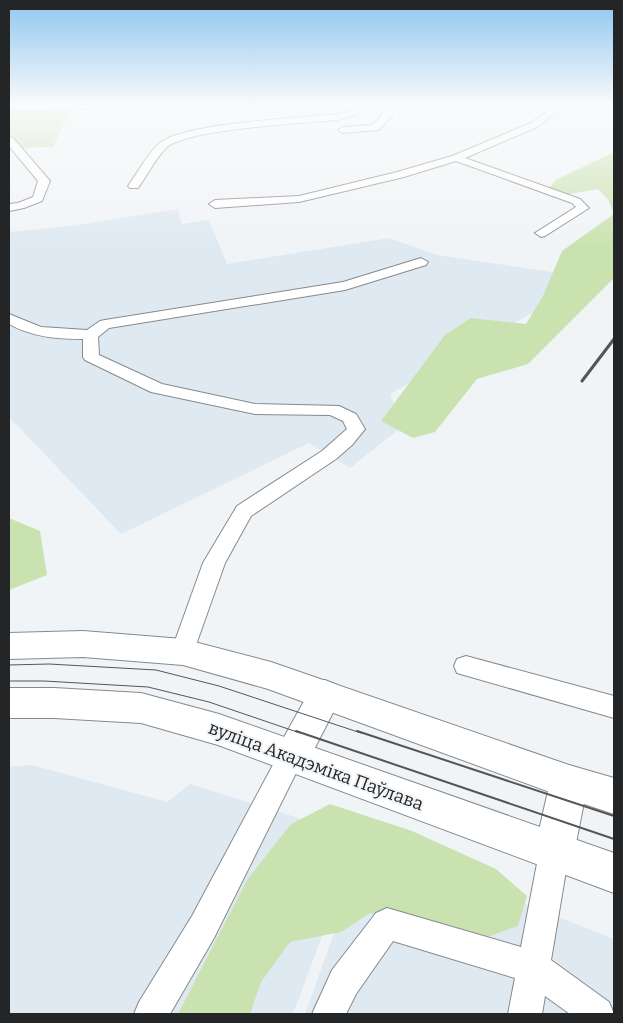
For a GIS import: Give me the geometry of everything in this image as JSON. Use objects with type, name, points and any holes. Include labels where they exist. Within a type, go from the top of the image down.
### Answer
[{"type":"main road","points":[[9,646],[83,644],[184,652],[270,676],[569,782],[614,796]]},
{"type":"main road","points":[[291,756],[325,695]]},
{"type":"main road","name":"вуліца Акадэміка Паўлава","points":[[9,703],[54,703],[141,708],[218,730],[554,853],[614,873]]},
{"type":"main road","points":[[554,853],[569,782]]},
{"type":"lane","points":[[9,207],[20,206],[38,199],[44,181],[19,152]]},
{"type":"lane","points":[[134,186],[158,152]]},
{"type":"lane","points":[[214,204],[299,199],[400,176],[471,152]]},
{"type":"lane","points":[[456,158],[576,201],[583,208],[541,233]]},
{"type":"lane","points":[[9,318],[21,325],[45,334],[90,335],[104,324],[345,286],[421,262]]},
{"type":"lane","points":[[90,335],[91,357],[157,388],[256,409],[333,410],[350,418],[356,429],[346,441],[329,455],[244,511],[214,563],[184,652]]},
{"type":"lane","points":[[466,666],[614,707]]},
{"type":"lane","points":[[151,1014],[203,927],[291,756]]},
{"type":"lane","points":[[525,1014],[554,853]]},
{"type":"lane","points":[[329,1014],[344,982],[387,924],[533,967],[597,1014]]},
{"type":"shaded area","points":[[178,209],[182,224],[209,220],[227,264],[389,238],[437,255],[558,273],[541,308],[390,394],[404,425],[350,468],[309,443],[121,534],[9,417],[9,232],[71,226]]},
{"type":"shaded area","points":[[32,765],[167,802],[190,784],[359,837],[293,1014],[9,1014],[9,767]]},
{"type":"shaded area","points":[[367,841],[614,939],[614,1014],[305,1014]]},
{"type":"green space","points":[[614,152],[614,214],[608,199],[598,189],[569,194],[549,188],[556,180]]},
{"type":"green space","points":[[614,214],[614,278],[528,364],[477,379],[435,432],[413,438],[381,421],[445,335],[471,318],[526,324],[543,296],[562,251]]},
{"type":"green space","points":[[9,518],[40,531],[47,575],[9,590]]},
{"type":"green space","points":[[330,804],[412,831],[496,869],[527,896],[518,926],[479,940],[370,913],[341,932],[290,942],[261,982],[250,1014],[178,1014],[247,880],[291,824]]},
{"type":"tram line","points":[[9,665],[49,664],[156,670],[219,686],[361,733]]},
{"type":"tram line","points":[[9,681],[44,681],[148,687],[209,702],[300,733]]},
{"type":"tram line","points":[[296,731],[614,839]]},
{"type":"tram line","points":[[357,731],[614,816]]},
{"type":"railway","points":[[582,381],[614,339]]}]
